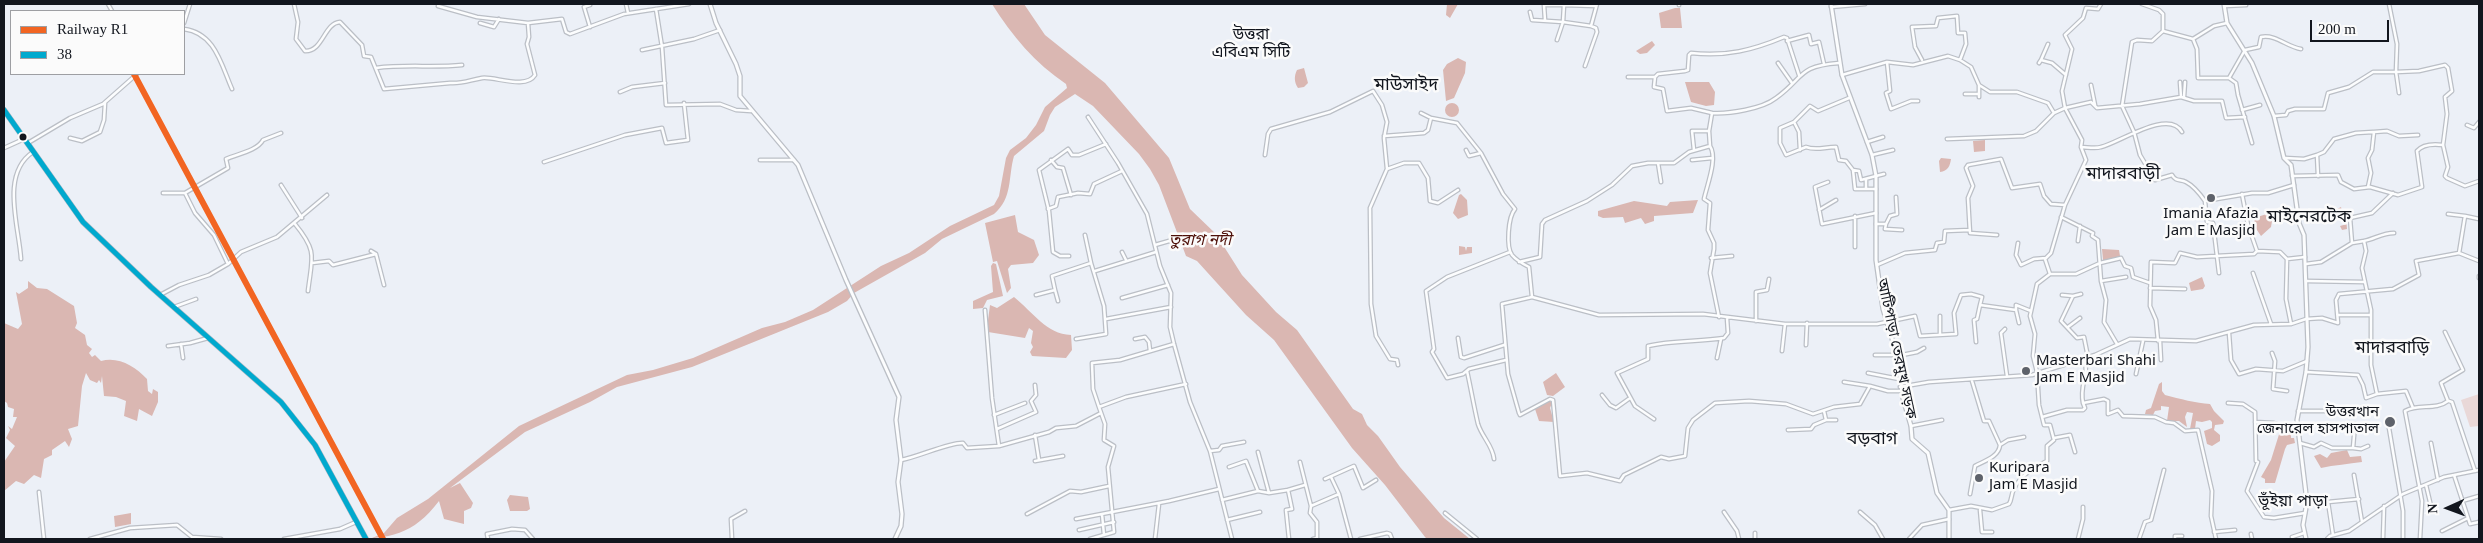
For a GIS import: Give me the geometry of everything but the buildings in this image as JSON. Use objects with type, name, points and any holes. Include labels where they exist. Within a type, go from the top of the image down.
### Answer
[{"type":"main road","points":[[4,110],[82,222],[160,295],[281,402],[300,425],[327,465],[366,539]]},
{"type":"street","points":[[185,20],[190,4]]},
{"type":"street","points":[[294,4],[298,22],[296,39],[304,51],[316,46],[332,25],[338,22],[362,45],[364,56],[371,57],[384,88],[460,84],[483,78],[506,82],[530,80],[535,75],[527,44],[530,38],[528,23]]},
{"type":"street","points":[[626,4],[628,13]]},
{"type":"street","points":[[438,6],[477,17],[528,23],[562,19],[566,32],[570,34],[628,13],[689,4]]},
{"type":"street","points":[[710,4],[740,76],[740,96],[795,160],[814,198],[846,280],[899,397],[896,420],[901,460],[898,482],[901,526],[895,539]]},
{"type":"street","points":[[1545,20],[1543,4],[1596,5],[1591,26]]},
{"type":"street","points":[[1557,40],[1564,22],[1564,4]]},
{"type":"street","points":[[1831,5],[1864,4]]},
{"type":"street","points":[[2018,243],[2016,255],[2021,265],[2034,259],[2046,258],[2050,253],[2065,205],[2086,160],[2081,147],[2082,140],[2065,108],[2062,91],[2072,49],[2065,35],[2083,18],[2086,8],[2098,9],[2101,4]]},
{"type":"street","points":[[2143,4],[2159,10],[2163,14],[2163,31],[2152,41],[2137,40],[2132,42],[2122,106],[2134,132],[2140,155],[2155,180],[2172,175],[2176,180],[2187,182],[2197,190],[2205,201],[2207,222],[2214,223],[2219,256],[2219,273]]},
{"type":"street","points":[[2389,4],[2397,44],[2396,72],[2399,93]]},
{"type":"street","points":[[590,5],[584,7],[590,27]]},
{"type":"street","name":"আটিপাড়া তেরমুখ সড়ক","points":[[1831,5],[1842,75],[1849,98],[1868,142],[1876,176],[1877,265],[1883,309],[1897,356],[1898,379],[1912,426],[1912,439],[1928,453],[1937,493],[1949,510],[1948,539]]},
{"type":"street","points":[[2246,5],[2224,5],[2227,23],[2245,50],[2274,116],[2285,158],[2291,165],[2300,223],[2304,235],[2307,360],[2298,411],[2298,432],[2306,502],[2304,533],[2306,539]]},
{"type":"street","points":[[656,9],[662,46],[666,105],[720,104],[736,110],[751,111]]},
{"type":"street","points":[[1530,12],[1532,20],[1564,22],[1596,28],[1597,32],[1585,66]]},
{"type":"street","points":[[1922,61],[1915,47],[1912,27],[1936,26],[1938,18],[1957,16],[1958,31],[1965,33],[1966,39],[1960,60]]},
{"type":"street","points":[[480,23],[494,26],[498,19]]},
{"type":"street","points":[[2163,31],[2193,39],[2214,26],[2227,23]]},
{"type":"street","points":[[185,29],[202,34],[206,39],[218,55],[232,89]]},
{"type":"street","points":[[642,50],[694,40],[720,30]]},
{"type":"street","points":[[1787,42],[1809,35],[1811,44],[1819,42],[1824,65]]},
{"type":"street","points":[[2229,78],[2245,50],[2259,47],[2260,37],[2266,36],[2282,41],[2290,47],[2301,49]]},
{"type":"street","points":[[1628,76],[1655,77],[1658,74],[1688,70],[1689,55],[1691,54],[1734,54],[1784,38],[1799,75]]},
{"type":"street","points":[[2193,39],[2197,49],[2198,78],[2229,78],[2236,83],[2252,143]]},
{"type":"street","points":[[2048,44],[2040,62],[2052,63],[2066,75]]},
{"type":"street","points":[[1842,75],[1887,62],[1904,65],[1948,56],[1960,60],[1974,72],[1979,85],[1979,95],[1965,94]]},
{"type":"street","points":[[1887,62],[1890,91],[1886,94],[1891,109],[1911,101],[1918,102]]},
{"type":"street","points":[[1778,63],[1792,83]]},
{"type":"street","points":[[1655,77],[1654,87],[1664,89],[1667,111],[1691,108],[1712,113],[1741,111],[1772,101],[1799,75],[1811,67],[1839,63]]},
{"type":"street","points":[[376,68],[416,64],[440,67],[462,65]]},
{"type":"street","points":[[2274,116],[2286,115],[2288,111],[2295,109],[2324,109],[2327,107],[2328,93],[2349,87],[2373,72],[2419,71],[2439,66],[2448,68],[2452,91],[2445,97],[2447,114],[2444,145],[2448,167],[2445,176],[2465,186],[2479,181]]},
{"type":"street","points":[[27,144],[78,113],[105,103],[136,75]]},
{"type":"street","points":[[2180,82],[2182,97]]},
{"type":"street","points":[[2182,97],[2185,82]]},
{"type":"street","points":[[620,92],[632,87],[665,83]]},
{"type":"street","points":[[1979,85],[1994,93],[2022,93],[2039,102],[2048,103],[2054,113]]},
{"type":"street","points":[[2091,85],[2095,106]]},
{"type":"street","points":[[1265,155],[1268,134],[1271,129],[1330,112],[1372,91],[1382,105],[1388,122],[1384,136],[1387,169],[1370,208],[1371,304],[1376,336],[1390,359],[1397,360],[1398,365]]},
{"type":"street","points":[[1947,139],[2024,136],[2036,131],[2054,113],[2065,108],[2091,102],[2095,106],[2122,106],[2182,97],[2194,100],[2222,101],[2226,118],[2245,117]]},
{"type":"street","points":[[1849,98],[1818,111],[1810,106],[1794,122],[1780,128],[1780,143],[1786,155],[1806,147],[1814,151],[1836,147],[1839,160],[1846,161],[1853,170],[1855,189],[1876,189]]},
{"type":"street","points":[[70,138],[82,141],[100,132],[104,120],[105,103]]},
{"type":"street","points":[[544,162],[625,135],[662,128],[666,143],[688,140],[684,104]]},
{"type":"street","points":[[2242,110],[2260,105]]},
{"type":"street","points":[[1421,113],[1431,118],[1456,123],[1481,153],[1503,194],[1514,209],[1509,220],[1510,252],[1519,262],[1529,267],[1532,298]]},
{"type":"street","points":[[1712,113],[1709,131],[1710,146],[1713,151],[1704,200],[1710,203],[1708,230],[1714,243],[1710,273],[1719,317]]},
{"type":"street","points":[[1088,117],[1147,214],[1156,252],[1171,293],[1170,327],[1174,344],[1190,402],[1210,451],[1232,539]]},
{"type":"street","points":[[1384,136],[1424,133],[1428,130],[1431,118]]},
{"type":"street","points":[[1794,122],[1799,132],[1800,150]]},
{"type":"street","points":[[2081,147],[2100,147],[2134,132],[2172,122],[2182,132]]},
{"type":"street","points":[[2467,125],[2474,128],[2479,122]]},
{"type":"street","points":[[1694,150],[1692,131],[1709,131]]},
{"type":"street","points":[[2285,158],[2304,159],[2317,155],[2324,152],[2326,146],[2332,143],[2334,139],[2356,133],[2387,131],[2399,136],[2418,135]]},
{"type":"street","points":[[2368,187],[2371,173],[2368,158],[2372,150],[2374,132]]},
{"type":"street","points":[[163,193],[185,193],[228,168],[226,159],[254,148],[260,145],[263,140],[281,133]]},
{"type":"street","points":[[1868,142],[1883,137]]},
{"type":"street","points":[[4,148],[24,139]]},
{"type":"street","points":[[1070,256],[1053,252],[1048,209],[1038,172],[1039,168],[1068,149],[1072,155],[1079,156],[1106,144]]},
{"type":"street","points":[[2292,176],[2338,175],[2341,182],[2354,189],[2368,187],[2398,194],[2422,187],[2417,151],[2429,145],[2444,145]]},
{"type":"street","points":[[1519,262],[1540,257],[1542,224],[1545,220],[1587,201],[1612,185],[1632,166],[1674,163],[1694,150],[1710,146]]},
{"type":"street","points":[[1466,150],[1469,156],[1481,153]]},
{"type":"street","points":[[1872,154],[1893,150]]},
{"type":"street","points":[[21,258],[13,179],[24,159],[33,152]]},
{"type":"street","points":[[2317,155],[2318,176]]},
{"type":"street","points":[[1692,160],[1712,158]]},
{"type":"street","points":[[1996,235],[1974,235],[1970,233],[1968,198],[1973,186],[1966,168],[1968,165],[2001,159],[2012,188],[2040,184],[2044,196],[2051,204],[2065,205]]},
{"type":"street","points":[[760,160],[795,160]]},
{"type":"street","points":[[1051,160],[1057,167],[1063,168],[1071,195]]},
{"type":"street","points":[[1387,169],[1404,163],[1420,163],[1428,178],[1430,200],[1438,203],[1458,190]]},
{"type":"street","points":[[1658,163],[1660,182]]},
{"type":"street","points":[[1853,170],[1859,171],[1861,180],[1884,174]]},
{"type":"street","points":[[1048,209],[1056,206],[1057,198],[1090,194],[1094,184],[1122,171]]},
{"type":"street","points":[[1866,179],[1866,189]]},
{"type":"street","points":[[1828,182],[1815,188],[1823,224],[1876,213]]},
{"type":"street","points":[[281,185],[302,218]]},
{"type":"street","points":[[2205,201],[2242,194],[2268,193],[2294,185]]},
{"type":"street","points":[[185,193],[195,213],[214,235],[228,264]]},
{"type":"street","points":[[2352,243],[2350,218],[2372,213],[2393,193]]},
{"type":"street","points":[[2242,194],[2248,225],[2257,251]]},
{"type":"street","points":[[160,295],[179,285],[209,275],[228,264],[240,252],[277,237],[295,224],[327,195]]},
{"type":"street","points":[[1896,197],[1897,214],[1890,216],[1886,224],[1886,230],[1902,230]]},
{"type":"street","points":[[1819,210],[1836,200]]},
{"type":"street","points":[[2448,214],[2479,219]]},
{"type":"street","points":[[1855,216],[1855,247]]},
{"type":"street","points":[[2459,253],[2464,216]]},
{"type":"street","points":[[2061,217],[2093,232],[2092,236],[2098,240],[2101,281],[2106,300],[2104,322],[2117,344]]},
{"type":"street","points":[[295,224],[311,247],[312,263],[308,292]]},
{"type":"street","points":[[1876,224],[1886,224]]},
{"type":"street","points":[[2078,241],[2080,226]]},
{"type":"street","points":[[1877,265],[1906,253],[1935,250],[1937,243],[1944,242],[1945,231],[1970,230]]},
{"type":"street","points":[[2306,264],[2321,262],[2352,243],[2372,240],[2383,233],[2394,233]]},
{"type":"street","points":[[1076,339],[1087,336],[1106,335],[1106,320],[1085,235]]},
{"type":"street","points":[[1155,245],[1176,239]]},
{"type":"street","points":[[2364,241],[2366,251],[2362,268],[2372,315],[2371,365],[2377,394]]},
{"type":"street","points":[[371,251],[376,254],[384,285]]},
{"type":"street","points":[[2161,360],[2156,320],[2150,306],[2150,263],[2152,261],[2175,263],[2180,253],[2197,257],[2254,254],[2257,251],[2280,252],[2287,259],[2286,299],[2291,324]]},
{"type":"street","points":[[1122,252],[1126,260]]},
{"type":"street","points":[[1094,271],[1156,252]]},
{"type":"street","points":[[1506,360],[1447,378],[1432,352],[1434,349],[1427,290],[1447,277],[1510,252]]},
{"type":"street","points":[[1844,382],[1870,386],[1890,392],[1922,383],[1972,381],[2032,375],[2086,358],[2130,339],[2143,341],[2201,340],[2254,325],[2291,324],[2306,319],[2322,318],[2338,323],[2336,300],[2339,294],[2402,286],[2419,275],[2416,262],[2459,253],[2479,261]]},
{"type":"street","points":[[312,263],[329,261],[333,265],[376,254]]},
{"type":"street","points":[[1711,258],[1732,256]]},
{"type":"street","points":[[2287,259],[2306,257]]},
{"type":"street","points":[[2046,258],[2050,274]]},
{"type":"street","points":[[2054,438],[2050,425],[2045,426],[2042,417],[2037,372],[2032,353],[2035,334],[2031,311],[2037,284],[2050,274],[2076,274],[2100,263],[2121,258],[2125,266],[2131,268],[2133,277],[2151,283]]},
{"type":"street","points":[[1058,301],[1052,276],[1091,263]]},
{"type":"street","points":[[2253,273],[2271,324]]},
{"type":"street","points":[[2101,281],[2126,277]]},
{"type":"street","points":[[1756,321],[1756,292],[1767,290],[1769,279]]},
{"type":"street","points":[[2306,281],[2364,282]]},
{"type":"street","points":[[1122,298],[1168,285]]},
{"type":"street","points":[[2150,288],[2185,289]]},
{"type":"street","points":[[1036,295],[1055,290]]},
{"type":"street","points":[[1870,386],[1860,404],[1834,407],[1813,414],[1786,404],[1749,401],[1715,403],[1696,416],[1690,424],[1685,456],[1660,457],[1624,475],[1620,481],[1587,473],[1560,476],[1552,400],[1550,399],[1520,415],[1511,388],[1506,360],[1502,304],[1532,298],[1587,310],[1598,315],[1673,312],[1784,324],[1850,325],[1888,322],[1915,316],[1920,336],[1956,334],[1954,313],[1959,305],[1960,296],[1971,294],[1982,297],[1977,319],[1974,320],[1976,342]]},
{"type":"street","points":[[2062,295],[2073,296],[2081,294]]},
{"type":"street","points":[[2042,417],[2067,410],[2082,410],[2085,408],[2081,388],[2087,371],[2084,337],[2078,338],[2061,321],[2073,296]]},
{"type":"street","points":[[174,307],[196,299]]},
{"type":"street","points":[[1980,305],[2016,310]]},
{"type":"street","points":[[2018,323],[2016,306],[2031,311]]},
{"type":"street","points":[[1106,320],[1171,307]]},
{"type":"street","points":[[985,310],[998,446]]},
{"type":"street","points":[[2337,315],[2372,315]]},
{"type":"street","points":[[1940,316],[1940,335]]},
{"type":"street","points":[[1654,419],[1634,406],[1617,373],[1648,359],[1646,347],[1659,343],[1704,342],[1727,336],[1727,318]]},
{"type":"street","points":[[2068,327],[2080,318]]},
{"type":"street","points":[[1806,345],[1807,323]]},
{"type":"street","points":[[1782,351],[1784,324]]},
{"type":"street","points":[[2005,329],[2001,333],[2007,376]]},
{"type":"street","points":[[2445,332],[2463,370],[2441,383],[2448,401],[2452,402],[2475,471]]},
{"type":"street","points":[[2229,333],[2231,360],[2239,374],[2266,369],[2274,372],[2283,371],[2307,360]]},
{"type":"street","points":[[1135,339],[1145,337],[1149,342],[1150,351]]},
{"type":"street","points":[[168,346],[208,338]]},
{"type":"street","points":[[1458,338],[1461,357],[1464,358],[1504,345]]},
{"type":"street","points":[[1717,358],[1721,339]]},
{"type":"street","points":[[2136,374],[2143,341]]},
{"type":"street","points":[[181,344],[183,358]]},
{"type":"street","points":[[1090,539],[1113,533],[1114,522],[1108,467],[1114,446],[1104,440],[1105,424],[1093,389],[1092,363],[1120,360],[1174,344]]},
{"type":"street","points":[[1875,355],[1897,356],[1917,352],[1924,348]]},
{"type":"street","points":[[2272,353],[2273,389],[2287,391]]},
{"type":"street","points":[[1467,371],[1474,395],[1478,425],[1490,446],[1494,459]]},
{"type":"street","points":[[2306,372],[2358,375],[2364,385],[2366,398],[2377,394],[2406,391],[2412,408]]},
{"type":"street","points":[[1868,373],[1898,379]]},
{"type":"street","points":[[1972,381],[1984,421],[1989,421],[2000,446]]},
{"type":"street","points":[[1099,407],[1126,397],[1186,384]]},
{"type":"street","points":[[996,429],[1036,412],[1031,401],[1036,395],[1035,385]]},
{"type":"street","points":[[1602,395],[1610,405],[1616,408],[1630,398]]},
{"type":"street","points":[[2083,403],[2106,399],[2108,414],[2118,410],[2122,416],[2155,417],[2174,423],[2185,431],[2198,430],[2212,492],[2211,516],[2216,539]]},
{"type":"street","points":[[2420,539],[2422,501],[2405,413],[2406,410],[2412,408],[2436,408],[2448,401]]},
{"type":"street","points":[[994,415],[1025,403]]},
{"type":"street","points":[[2228,403],[2243,404],[2254,410],[2256,461],[2258,462],[2247,488],[2248,494],[2267,518],[2305,513]]},
{"type":"street","points":[[1824,411],[1826,420]]},
{"type":"street","points":[[2298,411],[2328,411]]},
{"type":"street","points":[[901,460],[926,454],[957,443],[963,443],[967,448],[998,446],[1056,428],[1076,426],[1101,413]]},
{"type":"street","points":[[1788,430],[1811,430],[1814,425],[1826,420],[1836,420]]},
{"type":"street","points":[[1912,426],[1942,420]]},
{"type":"street","points":[[2255,422],[2274,423],[2298,432]]},
{"type":"street","points":[[2353,448],[2355,424]]},
{"type":"street","points":[[2389,428],[2401,495],[2403,539]]},
{"type":"street","points":[[1035,435],[1037,460],[1063,456]]},
{"type":"street","points":[[1949,510],[1971,506],[1980,510],[1992,510],[2009,504],[2018,484],[2035,468],[2047,461],[2047,446],[2054,438],[2070,435],[2075,452]]},
{"type":"street","points":[[1970,494],[1975,466],[1994,456],[2000,446],[2008,440],[2024,437]]},
{"type":"street","points":[[1210,451],[1219,450],[1222,446],[1244,442]]},
{"type":"street","points":[[2300,443],[2314,447],[2321,443],[2332,448],[2362,449],[2368,446]]},
{"type":"street","points":[[2431,443],[2438,480]]},
{"type":"street","points":[[1258,452],[1268,493]]},
{"type":"street","points":[[1229,467],[1248,462],[1258,491]]},
{"type":"street","points":[[1300,462],[1311,506],[1310,513],[1317,524],[1317,538],[1313,539]]},
{"type":"street","points":[[1325,480],[1354,466],[1363,488],[1376,480]]},
{"type":"street","points":[[2139,539],[2145,522],[2151,520],[2164,470]]},
{"type":"street","points":[[2327,539],[2333,535],[2349,531],[2401,495],[2438,480],[2479,470]]},
{"type":"street","points":[[2354,475],[2362,522]]},
{"type":"street","points":[[2454,475],[2468,518],[2472,525],[2479,522]]},
{"type":"street","points":[[1331,477],[1339,494],[1350,539]]},
{"type":"street","points":[[1222,500],[1258,491],[1268,493],[1305,485]]},
{"type":"street","points":[[2426,485],[2431,506]]},
{"type":"street","points":[[1027,514],[1070,491],[1081,492],[1109,486]]},
{"type":"street","points":[[1076,519],[1160,503],[1219,489]]},
{"type":"street","points":[[1288,490],[1292,509],[1286,510],[1289,539]]},
{"type":"street","points":[[39,492],[44,539]]},
{"type":"street","points":[[1311,506],[1339,494]]},
{"type":"street","points":[[2462,501],[2479,496]]},
{"type":"street","points":[[2333,535],[2328,502],[2358,499]]},
{"type":"street","points":[[1155,539],[1160,503]]},
{"type":"street","points":[[2383,539],[2384,506]]},
{"type":"street","points":[[2078,539],[2083,518],[2083,507]]},
{"type":"street","points":[[1980,510],[1982,532],[1992,532]]},
{"type":"street","points":[[732,539],[731,519],[745,512]]},
{"type":"street","points":[[1227,520],[1260,512]]},
{"type":"street","points":[[1724,512],[1737,531],[1739,539]]},
{"type":"street","points":[[1860,512],[1875,525],[1883,539]]},
{"type":"street","points":[[1445,513],[1477,539]]},
{"type":"street","points":[[1102,514],[1104,535]]},
{"type":"street","points":[[2442,531],[2468,518]]},
{"type":"street","points":[[1909,539],[1922,525],[1933,521],[1950,519]]},
{"type":"street","points":[[284,539],[340,529],[358,521]]},
{"type":"street","points":[[1079,530],[1114,522]]},
{"type":"street","points":[[90,539],[112,531],[130,528],[177,526],[192,537],[221,539]]},
{"type":"street","points":[[488,539],[487,534],[512,529],[525,530],[533,539]]},
{"type":"street","points":[[2214,532],[2235,530]]},
{"type":"street","points":[[1360,539],[1389,533],[1392,539]]},
{"type":"street","points":[[1755,533],[1755,539]]},
{"type":"street","points":[[2292,537],[2304,533]]},
{"type":"street","points":[[2251,534],[2252,539]]},
{"type":"street","points":[[1377,535],[1378,539]]},
{"type":"street","points":[[2175,539],[2175,536],[2182,536]]},
{"type":"shaded area","points":[[2479,394],[2479,426],[2470,427],[2461,400]]},
{"type":"water","name":"তুরাগ নদী","points":[[992,4],[1024,4],[1045,35],[1105,83],[1169,158],[1190,209],[1216,234],[1242,275],[1276,312],[1297,330],[1353,409],[1362,414],[1367,425],[1378,436],[1400,467],[1444,518],[1470,539],[1427,539],[1425,537],[1385,485],[1352,448],[1274,340],[1246,315],[1197,261],[1186,256],[1159,185],[1150,169],[1139,154],[1093,106],[1075,94],[1055,107],[1044,131],[1014,156],[1007,194],[1000,208],[994,214],[942,239],[925,253],[854,293],[847,301],[828,312],[692,367],[617,387],[590,402],[525,432],[450,488],[460,483],[473,503],[471,508],[464,511],[464,524],[444,519],[439,501],[420,521],[399,533],[376,538],[348,539],[372,538],[384,533],[397,518],[428,499],[519,426],[627,375],[653,370],[693,358],[762,328],[785,322],[813,310],[881,266],[909,253],[950,226],[994,205],[999,196],[1006,158],[1010,150],[1026,138],[1036,125],[1045,107],[1067,88],[1066,84],[1044,67],[1025,48]]},
{"type":"water","points":[[1447,4],[1458,4],[1450,18],[1446,15]]},
{"type":"water","points":[[1680,8],[1682,28],[1661,28],[1659,13]]},
{"type":"water","points":[[1652,41],[1655,45],[1647,53],[1640,54],[1636,51]]},
{"type":"water","points":[[1458,58],[1466,62],[1465,73],[1454,98],[1446,101],[1443,70],[1447,64]]},
{"type":"water","points":[[1304,68],[1308,83],[1304,87],[1298,88],[1295,74],[1297,70]]},
{"type":"water","points":[[1685,82],[1709,82],[1715,92],[1714,105],[1706,106],[1691,102]]},
{"type":"water","points":[[1449,103],[1455,103],[1459,110],[1455,117],[1449,117],[1445,113],[1445,107]]},
{"type":"water","points":[[1985,140],[1985,151],[1974,152],[1973,141]]},
{"type":"water","points":[[1941,158],[1951,159],[1948,168],[1940,172],[1939,161]]},
{"type":"water","points":[[1461,194],[1467,200],[1468,215],[1458,219],[1453,213]]},
{"type":"water","points":[[1698,200],[1693,213],[1654,216],[1654,221],[1645,224],[1641,218],[1625,223],[1623,217],[1603,218],[1598,216],[1598,211],[1634,201],[1667,206],[1670,202]]},
{"type":"water","points":[[2341,207],[2343,215],[2346,217],[2346,222],[2345,217],[2338,218],[2335,210]]},
{"type":"water","points":[[2270,213],[2273,215],[2271,227],[2261,236],[2255,227],[2254,218]]},
{"type":"water","points":[[1015,215],[1018,232],[1034,240],[1039,255],[1033,263],[1011,265],[1008,269],[1011,288],[1007,293],[997,261],[993,262],[985,223]]},
{"type":"water","points":[[2347,224],[2347,229],[2342,230],[2340,226]]},
{"type":"water","points":[[1459,246],[1465,247],[1466,251],[1467,247],[1472,247],[1472,253],[1459,255]]},
{"type":"water","points":[[2102,249],[2119,250],[2120,256],[2106,261],[2103,260]]},
{"type":"water","points":[[993,263],[996,264],[1003,296],[987,300],[983,308],[973,309],[973,301],[993,292],[991,266]]},
{"type":"water","points":[[2202,277],[2205,286],[2203,289],[2191,291],[2189,283]]},
{"type":"water","points":[[28,281],[37,288],[47,289],[74,306],[77,323],[75,328],[85,335],[87,345],[92,349],[89,353],[92,357],[95,355],[101,361],[114,360],[132,366],[147,379],[148,391],[152,394],[153,389],[158,392],[158,402],[152,416],[139,409],[137,421],[124,416],[126,401],[116,397],[104,396],[102,376],[101,383],[99,380],[97,383],[90,380],[86,373],[82,386],[78,426],[68,429],[72,439],[69,447],[65,441],[52,450],[52,455],[44,459],[41,478],[34,475],[24,484],[16,481],[4,491],[4,462],[15,446],[6,438],[10,430],[8,426],[12,429],[17,417],[13,417],[14,409],[8,407],[4,401],[4,323],[18,329],[22,324],[16,292],[19,294],[28,288]]},
{"type":"water","points":[[1014,297],[1054,331],[1071,335],[1072,350],[1066,358],[1032,356],[1030,352],[1033,347],[1031,343],[1033,331],[1029,328],[1025,338],[988,332],[990,305],[997,308]]},
{"type":"water","points":[[1556,373],[1565,387],[1553,396],[1547,395],[1543,382]]},
{"type":"water","points":[[2162,382],[2162,391],[2165,395],[2210,404],[2224,421],[2223,424],[2215,425],[2214,430],[2220,435],[2220,441],[2212,446],[2207,444],[2204,431],[2212,428],[2210,420],[2196,421],[2195,429],[2190,429],[2193,413],[2187,412],[2185,417],[2187,427],[2179,421],[2167,421],[2169,407],[2161,406],[2161,410],[2155,411],[2153,415],[2145,414],[2146,410],[2151,408],[2159,384]]},
{"type":"water","points":[[1549,400],[1552,403],[1550,408],[1554,422],[1539,421],[1535,409]]},
{"type":"water","points":[[2284,427],[2291,434],[2291,438],[2294,438],[2295,443],[2287,445],[2285,449],[2275,483],[2265,483],[2265,479],[2261,477],[2271,460],[2281,428]]},
{"type":"water","points":[[2347,450],[2350,457],[2361,456],[2362,462],[2321,468],[2314,456],[2320,454],[2327,458],[2331,453]]},
{"type":"water","points":[[510,495],[528,497],[530,509],[527,511],[510,511],[507,500]]},
{"type":"water","points":[[131,513],[131,524],[115,527],[114,516]]},
{"type":"rail line","name":"R1","points":[[135,75],[383,539]]},
{"type":"transit line","name":"38","points":[[4,110],[83,222],[151,287],[281,402],[315,445],[366,539]]},
{"type":"place","name":"Imania Afazia Jam E Masjid","points":[[2211,198]]},
{"type":"place","name":"Masterbari Shahi Jam E Masjid","points":[[2026,371]]},
{"type":"place","name":"উত্তরখান জেনারেল হাসপাতাল","points":[[2390,422]]},
{"type":"place","name":"Kuripara Jam E Masjid","points":[[1979,478]]},
{"type":"district","name":"উত্তরা এবিএম সিটি","points":[[1251,45]]},
{"type":"district","name":"মাউসাইদ","points":[[1406,87]]},
{"type":"district","name":"মাদারবাড়ী","points":[[2123,176]]},
{"type":"district","name":"মাইনেরটেক","points":[[2309,219]]},
{"type":"district","name":"মাদারবাড়ি","points":[[2392,350]]},
{"type":"district","name":"বড়বাগ","points":[[1872,441]]},
{"type":"district","name":"ভূঁইয়া পাড়া","points":[[2293,503]]}]
